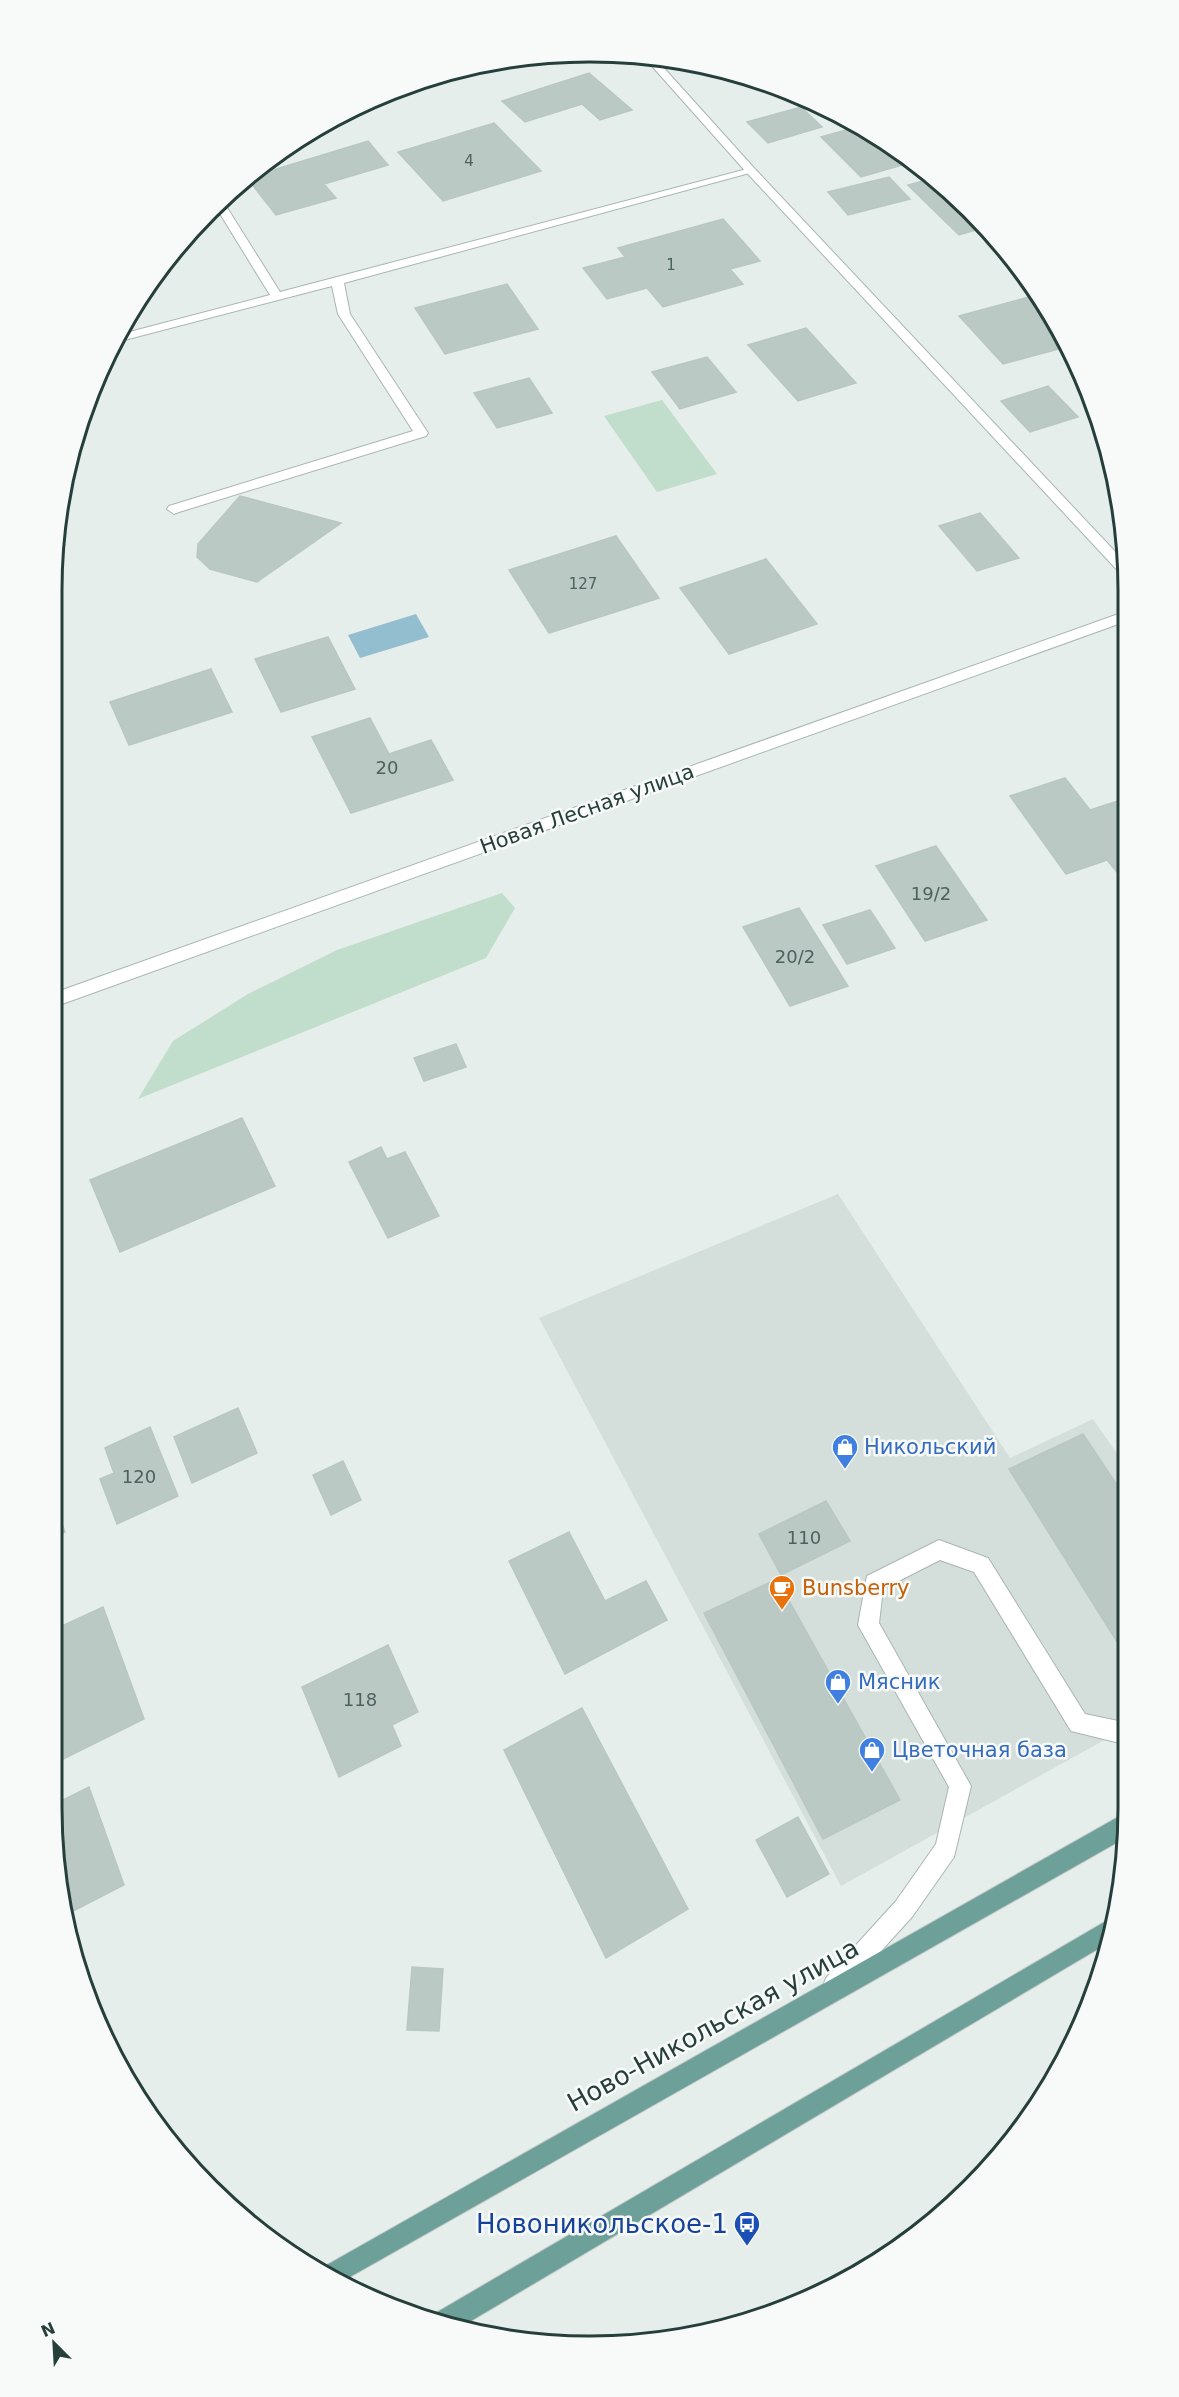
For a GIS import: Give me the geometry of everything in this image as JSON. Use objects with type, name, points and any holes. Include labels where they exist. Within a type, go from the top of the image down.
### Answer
[{"type":"main road","name":"Ново-Никольская улица","points":[[337,2271],[1117,1829]]},
{"type":"main road","points":[[452,2318],[1102,1934]]},
{"type":"street","points":[[656,66],[751,171],[1116,561]]},
{"type":"street","points":[[126,337],[751,171]]},
{"type":"street","points":[[223,209],[277,297]]},
{"type":"street","points":[[174,509],[421,433],[344,314],[337,281]]},
{"type":"street","name":"Новая Лесная улица","points":[[62,997],[1118,619]]},
{"type":"street","points":[[830,1992],[904,1909],[946,1849],[960,1786],[868,1625],[874,1583],[939,1550],[981,1565],[1079,1723],[1118,1732]]},
{"type":"shaded area","points":[[838,1194],[1010,1458],[1093,1419],[1118,1455],[1118,1733],[841,1886],[539,1318]]},
{"type":"green space","points":[[662,400],[717,474],[657,492],[604,416]]},
{"type":"green space","points":[[502,893],[515,908],[486,958],[138,1099],[173,1041],[248,994],[337,950]]},
{"type":"water","points":[[416,614],[429,637],[360,658],[348,635]]},
{"type":"building","points":[[589,73],[632,110],[600,120],[582,104],[525,122],[502,101]]},
{"type":"building","points":[[801,107],[822,127],[768,143],[747,122]]},
{"type":"building","points":[[494,123],[541,171],[443,201],[398,152]]},
{"type":"building","points":[[849,129],[903,165],[861,177],[821,137]]},
{"type":"building","points":[[368,141],[388,165],[324,184],[336,198],[276,215],[252,184],[267,172]]},
{"type":"building","points":[[889,177],[910,199],[848,215],[828,192]]},
{"type":"building","points":[[923,181],[976,230],[959,235],[908,185]]},
{"type":"building","points":[[723,219],[760,261],[730,269],[743,284],[663,307],[647,288],[607,299],[583,268],[625,257],[618,248]]},
{"type":"building","points":[[507,284],[538,329],[445,354],[415,308]]},
{"type":"building","points":[[1029,297],[1059,349],[1003,364],[959,316]]},
{"type":"building","points":[[806,328],[856,383],[798,401],[748,345]]},
{"type":"building","points":[[707,357],[736,392],[680,409],[652,372]]},
{"type":"building","points":[[529,378],[552,413],[497,428],[474,393]]},
{"type":"building","points":[[1048,386],[1078,417],[1030,432],[1001,401]]},
{"type":"building","points":[[240,496],[341,523],[257,582],[210,569],[197,557],[198,544]]},
{"type":"building","points":[[980,513],[1019,558],[977,571],[939,526]]},
{"type":"building","points":[[616,536],[659,598],[549,633],[509,570]]},
{"type":"building","points":[[766,559],[817,624],[729,654],[680,588]]},
{"type":"building","points":[[328,637],[355,689],[281,712],[255,659]]},
{"type":"building","points":[[211,669],[232,712],[129,745],[110,702]]},
{"type":"building","points":[[370,718],[389,754],[431,740],[453,780],[351,813],[312,737]]},
{"type":"building","points":[[1065,778],[1090,810],[1118,801],[1118,872],[1107,860],[1066,874],[1010,796]]},
{"type":"building","points":[[936,846],[987,920],[925,941],[876,866]]},
{"type":"building","points":[[799,908],[848,986],[790,1006],[743,927]]},
{"type":"building","points":[[870,910],[895,948],[847,964],[823,925]]},
{"type":"building","points":[[456,1044],[466,1067],[424,1081],[414,1058]]},
{"type":"building","points":[[242,1118],[275,1186],[120,1252],[90,1180]]},
{"type":"building","points":[[381,1147],[387,1159],[405,1152],[439,1216],[388,1238],[349,1162]]},
{"type":"building","points":[[238,1408],[257,1453],[192,1483],[174,1437]]},
{"type":"building","points":[[150,1427],[178,1496],[117,1524],[100,1479],[114,1473],[105,1448]]},
{"type":"building","points":[[1083,1434],[1118,1486],[1118,1644],[1009,1469]]},
{"type":"building","points":[[343,1461],[361,1500],[331,1515],[313,1475]]},
{"type":"building","points":[[826,1501],[850,1541],[781,1575],[759,1534]]},
{"type":"building","points":[[569,1532],[605,1601],[646,1581],[667,1620],[565,1674],[509,1561]]},
{"type":"building","points":[[777,1579],[900,1800],[823,1839],[704,1613]]},
{"type":"building","points":[[103,1607],[144,1719],[62,1760],[62,1626]]},
{"type":"building","points":[[388,1645],[418,1712],[392,1725],[401,1746],[339,1777],[302,1687]]},
{"type":"building","points":[[582,1708],[688,1909],[606,1958],[504,1750]]},
{"type":"building","points":[[89,1787],[124,1885],[72,1911],[66,1876],[62,1800]]},
{"type":"building","points":[[798,1817],[829,1874],[787,1897],[756,1840]]},
{"type":"building","points":[[412,1967],[443,1969],[439,2031],[407,2030]]},
{"type":"place","name":"Никольский","points":[[845,1470]]},
{"type":"place","name":"Bunsberry","points":[[782,1611]]},
{"type":"place","name":"Мясник","points":[[838,1705]]},
{"type":"place","name":"Цветочная база","points":[[872,1773]]},
{"type":"place","name":"Новоникольское-1","points":[[747,2247]]}]
